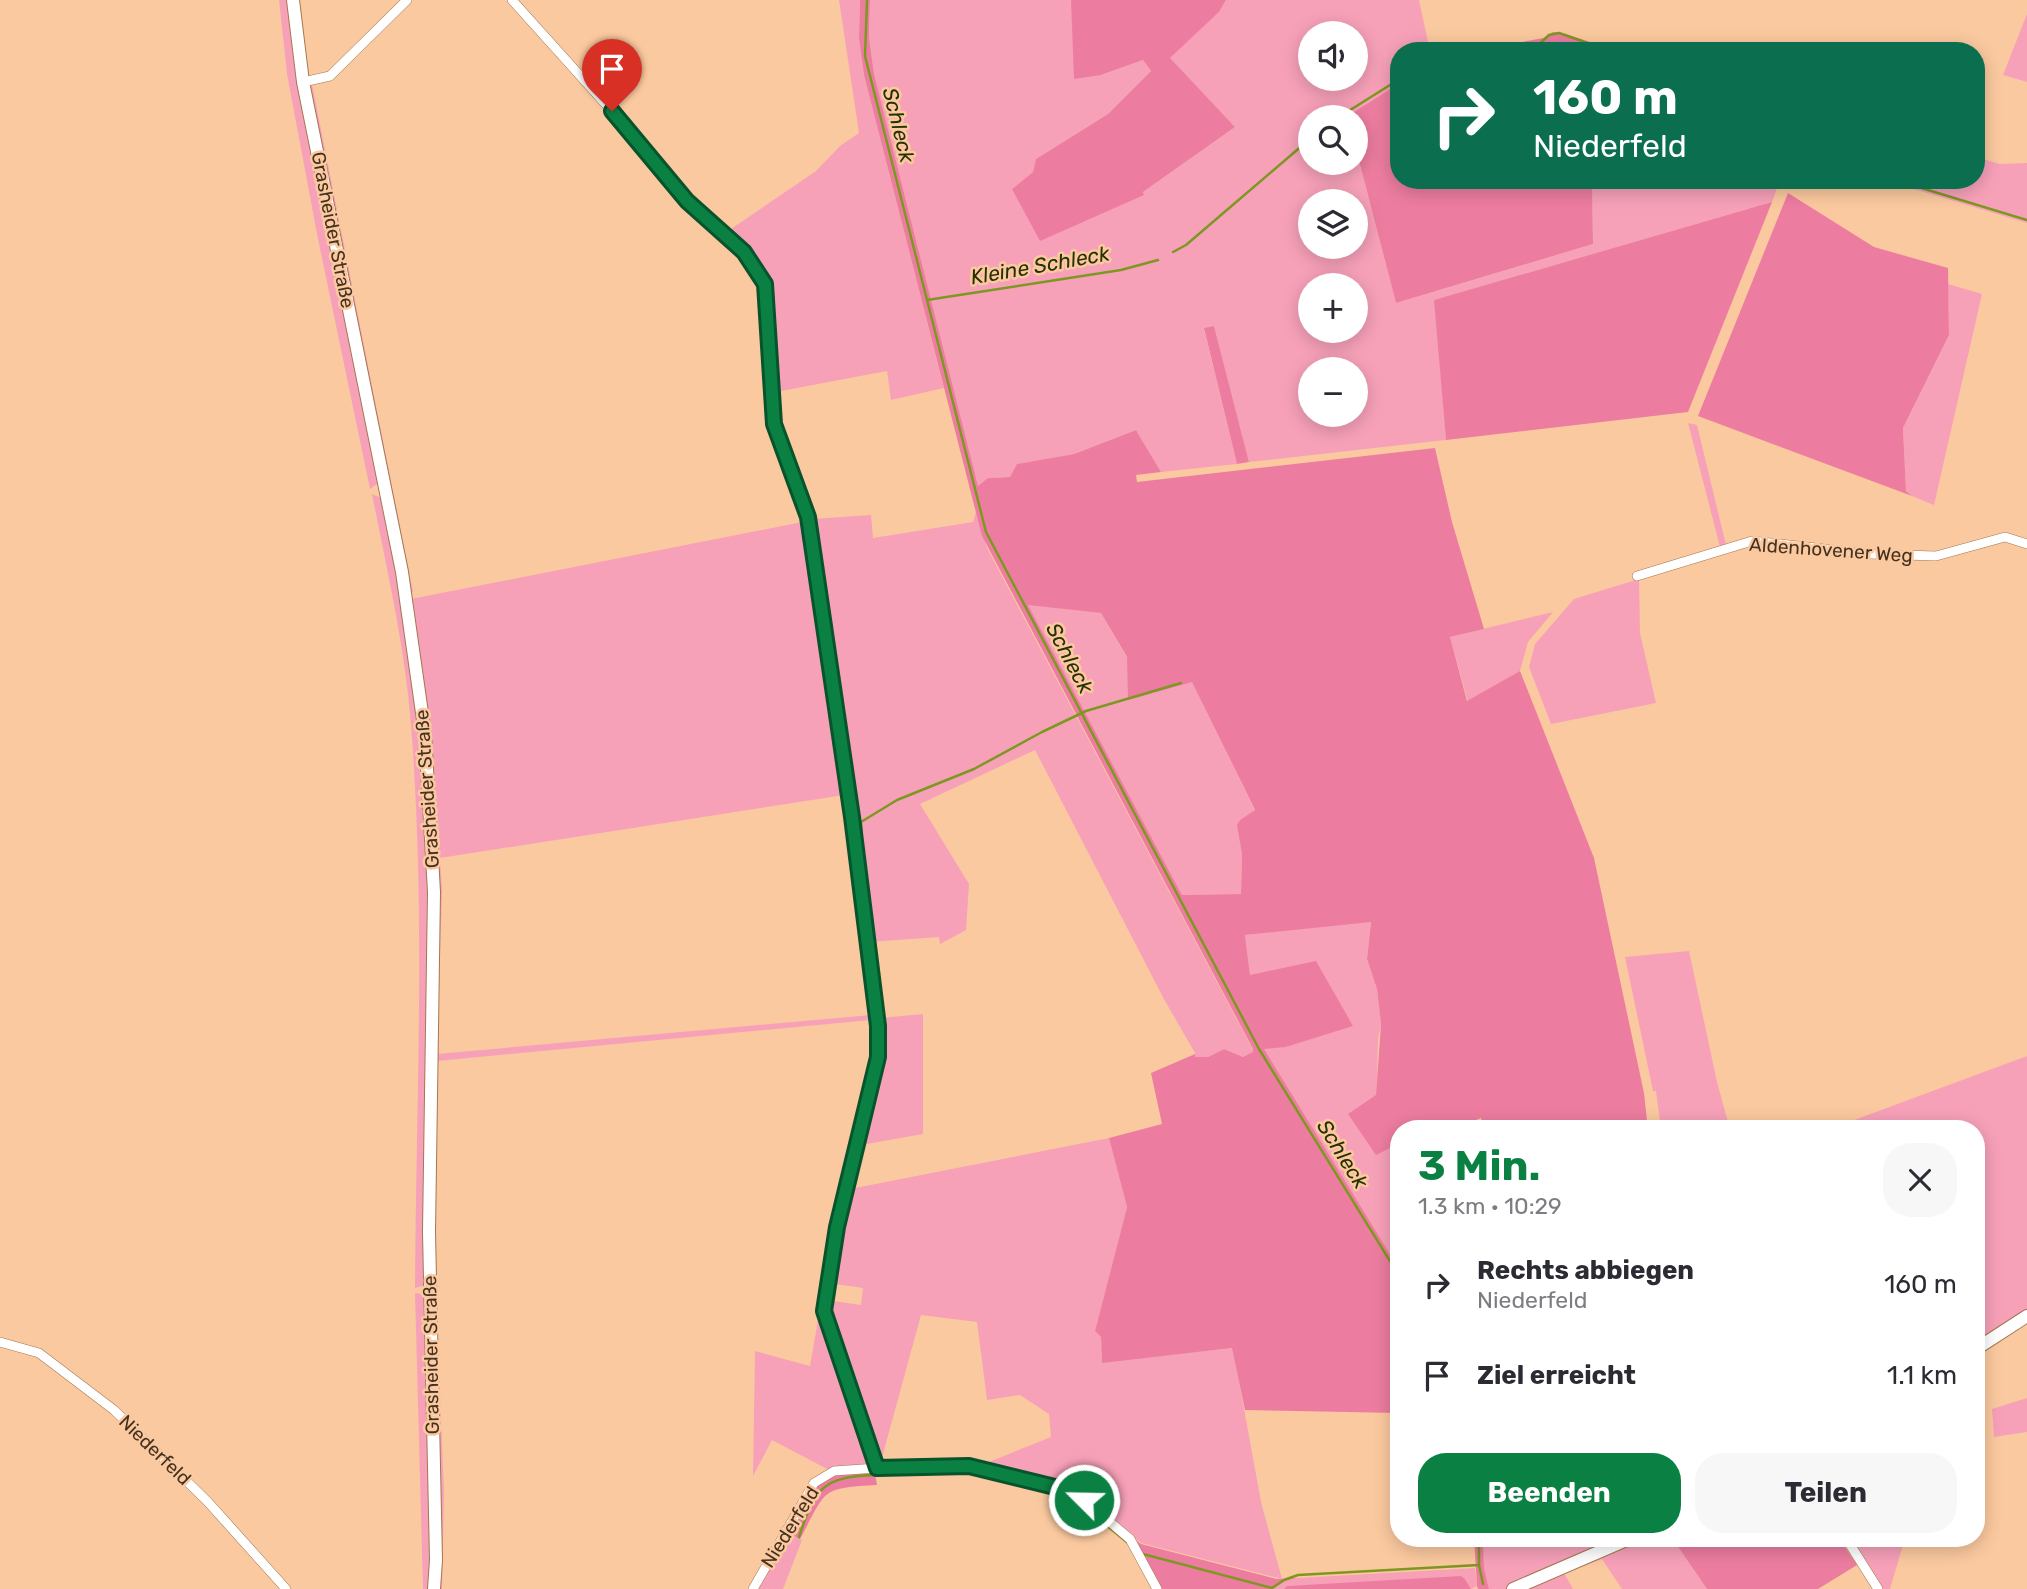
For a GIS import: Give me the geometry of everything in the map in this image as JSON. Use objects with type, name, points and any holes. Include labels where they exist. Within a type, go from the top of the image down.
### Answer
[{"type":"street","name":"Grasheider Straße","points":[[293,0],[303,82],[402,572],[425,734],[434,892],[429,1232],[434,1589]]},
{"type":"street","points":[[303,82],[330,76],[407,0]]},
{"type":"street","points":[[512,0],[629,130],[687,201],[744,252],[765,284],[774,424],[808,517],[852,817],[878,1026],[878,1057],[837,1227],[824,1311],[877,1468]]},
{"type":"street","name":"Aldenhovener Weg","points":[[1637,576],[1752,541],[1870,554],[1936,556],[2005,537],[2027,544]]},
{"type":"street","points":[[1985,1343],[2027,1316]]},
{"type":"street","name":"Niederfeld","points":[[0,1342],[39,1353],[114,1410],[208,1502],[286,1589]]},
{"type":"street","name":"Niederfeld","points":[[753,1589],[814,1483],[834,1471],[969,1466],[1063,1489],[1084,1500],[1130,1539],[1157,1589]]},
{"type":"street","points":[[1513,1589],[1610,1547]]},
{"type":"street","points":[[1852,1547],[1878,1589]]},
{"type":"shaded area","points":[[279,0],[289,0],[380,482],[370,489],[287,74]]},
{"type":"shaded area","points":[[839,0],[860,0],[859,39],[864,75],[944,388],[891,400],[887,371],[776,392],[770,283],[762,263],[728,231],[816,171],[840,146],[859,133]]},
{"type":"shaded area","points":[[860,0],[870,0],[869,37],[874,74],[978,486],[988,478],[1010,477],[1017,464],[1074,454],[1136,430],[1161,472],[1136,475],[1137,482],[1435,448],[1452,522],[1484,629],[1450,637],[1467,701],[1520,671],[1594,858],[1644,1093],[1647,1120],[1390,1120],[1390,1148],[1376,1155],[1348,1114],[1376,1095],[1381,1024],[1377,989],[1367,959],[1371,922],[1245,935],[1250,975],[1316,961],[1353,1026],[1286,1047],[1264,1049],[1390,1254],[1390,1413],[1245,1410],[1232,1348],[1102,1363],[1101,1337],[1095,1331],[1127,1207],[1109,1138],[1162,1124],[1151,1073],[1195,1054],[1195,1057],[1208,1057],[1224,1049],[1243,1057],[1253,1052],[1253,1049],[982,536],[864,75],[859,39]],"holes":[[[1028,605],[1101,613],[1127,657],[1128,700],[1192,682],[1255,810],[1237,825],[1242,854],[1241,894],[1182,895]]]},
{"type":"shaded area","points":[[870,0],[1071,0],[1101,75],[1143,60],[1151,71],[1108,114],[1036,159],[1033,172],[1012,189],[1144,195],[1143,192],[1235,127],[1169,58],[1219,12],[1226,0],[1419,0],[1428,42],[1390,42],[1390,89],[1366,105],[1298,105],[1298,175],[1363,175],[1366,189],[1298,189],[1298,259],[1368,259],[1368,195],[1396,303],[1593,244],[1592,189],[1777,189],[1772,202],[1435,300],[1446,440],[1249,462],[1214,326],[1204,329],[1237,464],[1161,472],[1136,430],[1074,454],[1018,464],[1010,477],[988,478],[978,487],[874,74],[869,37]]},
{"type":"shaded area","points":[[1071,0],[1226,0],[1219,12],[1170,58],[1235,127],[1143,192],[1144,195],[1040,241],[1012,189],[1033,172],[1036,159],[1108,114],[1151,71],[1143,60],[1101,75],[1074,79]]},
{"type":"shaded area","points":[[2027,14],[2027,82],[2003,75]]},
{"type":"shaded area","points":[[1553,32],[1590,42],[1522,42],[1544,38]]},
{"type":"shaded area","points":[[312,84],[413,592],[410,592],[308,90]]},
{"type":"shaded area","points":[[1390,89],[1390,189],[1592,189],[1593,244],[1396,303],[1363,175],[1368,175],[1368,105],[1365,105]]},
{"type":"shaded area","points":[[1985,160],[2000,164],[2027,163],[2027,223],[1914,189],[1985,189]]},
{"type":"shaded area","points":[[1788,193],[1874,247],[1948,268],[1949,335],[1903,428],[1906,491],[1912,496],[1698,416]]},
{"type":"shaded area","points":[[1772,202],[1688,412],[1446,440],[1434,300]]},
{"type":"shaded area","points":[[1948,284],[1982,294],[1934,505],[1906,491],[1903,428],[1949,335]]},
{"type":"shaded area","points":[[1214,326],[1249,462],[1237,464],[1204,328]]},
{"type":"shaded area","points":[[1688,423],[1697,425],[1726,545],[1720,547]]},
{"type":"shaded area","points":[[372,494],[384,499],[419,707],[431,878],[426,1285],[415,1288],[419,1006],[416,795],[404,667]]},
{"type":"shaded area","points":[[976,512],[987,548],[1254,1052],[1243,1057],[1224,1049],[1208,1057],[1195,1057],[1035,750],[920,804],[969,884],[966,930],[940,944],[939,937],[870,942],[860,867],[859,826],[856,826],[812,519],[871,515],[873,538],[973,522]]},
{"type":"shaded area","points":[[802,522],[808,542],[844,795],[440,858],[442,890],[437,1054],[871,1015],[871,1020],[437,1061],[436,1285],[432,1284],[437,921],[411,599]]},
{"type":"shaded area","points":[[1639,579],[1640,633],[1656,703],[1551,724],[1529,667],[1535,644],[1574,599]]},
{"type":"shaded area","points":[[1027,604],[1101,613],[1127,658],[1192,681],[1255,811],[1240,820],[1238,825],[1242,854],[1241,894],[1182,895]]},
{"type":"shaded area","points":[[1553,612],[1528,642],[1520,671],[1468,702],[1450,637]]},
{"type":"shaded area","points":[[1371,921],[1367,959],[1377,989],[1381,1024],[1378,1039],[1375,1154],[1390,1147],[1390,1254],[1263,1048],[1286,1047],[1353,1025],[1250,975],[1245,935]]},
{"type":"shaded area","points":[[1689,951],[1728,1120],[1660,1120],[1656,1091],[1653,1091],[1625,957]]},
{"type":"shaded area","points":[[923,1014],[923,1134],[861,1145],[880,1058],[880,1018]]},
{"type":"shaded area","points":[[871,1020],[875,1020],[874,1058],[830,1259],[827,1258],[828,1243],[835,1197],[870,1064]]},
{"type":"shaded area","points":[[2027,1056],[2027,1310],[1985,1337],[1985,1120],[1854,1120]]},
{"type":"shaded area","points":[[1109,1138],[1127,1207],[1095,1331],[1101,1337],[1102,1362],[1233,1348],[1261,1502],[1282,1579],[1141,1543],[1085,1498],[979,1466],[1051,1437],[1049,1414],[1020,1395],[987,1400],[977,1322],[921,1315],[880,1465],[831,1318],[833,1301],[861,1305],[863,1288],[835,1284],[841,1232],[850,1189]]},
{"type":"shaded area","points":[[436,1290],[444,1493],[442,1589],[437,1589]]},
{"type":"shaded area","points":[[415,1293],[422,1294],[426,1299],[431,1589],[423,1589]]},
{"type":"shaded area","points":[[818,1320],[826,1328],[871,1466],[829,1470],[772,1440],[753,1476],[755,1351],[810,1366]]},
{"type":"shaded area","points":[[2027,1398],[2027,1432],[1994,1437],[1992,1409]]},
{"type":"shaded area","points":[[875,1473],[877,1485],[834,1490],[827,1495],[815,1510],[800,1539],[789,1533],[818,1484],[834,1475]]},
{"type":"shaded area","points":[[789,1533],[802,1540],[783,1589],[757,1589]]},
{"type":"shaded area","points":[[1130,1536],[1141,1544],[1277,1579],[1297,1578],[1285,1581],[1273,1589],[1161,1589]]},
{"type":"shaded area","points":[[1475,1547],[1483,1547],[1484,1568],[1489,1589],[1478,1589]]},
{"type":"shaded area","points":[[1483,1547],[1600,1547],[1505,1589],[1489,1589],[1484,1568]]},
{"type":"shaded area","points":[[1622,1547],[1678,1547],[1707,1589],[1622,1589],[1602,1559],[1564,1573],[1573,1589],[1525,1589]]},
{"type":"shaded area","points":[[1678,1547],[1845,1547],[1857,1565],[1818,1589],[1707,1589]]},
{"type":"shaded area","points":[[1855,1547],[1902,1547],[1890,1589],[1881,1589]]},
{"type":"shaded area","points":[[1475,1568],[1477,1586],[1471,1589],[1465,1579],[1287,1586],[1284,1589],[1273,1589],[1285,1581],[1297,1578]]},
{"type":"shaded area","points":[[1461,1576],[1471,1589],[1284,1589],[1287,1586]]},
{"type":"waterway","name":"Schleck","points":[[867,0],[865,56],[986,532],[1259,1049],[1390,1261]]},
{"type":"waterway","points":[[1542,42],[1549,35],[1559,33],[1584,42]]},
{"type":"waterway","name":"Kleine Schleck","points":[[1358,105],[1390,85]]},
{"type":"waterway","name":"Kleine Schleck","points":[[1173,252],[1186,245],[1298,149]]},
{"type":"waterway","name":"Kleine Schleck","points":[[1925,189],[2027,220]]},
{"type":"waterway","name":"Kleine Schleck","points":[[927,300],[1121,270],[1158,260]]},
{"type":"waterway","points":[[869,915],[861,822],[897,800],[974,769],[1086,711],[1181,683]]},
{"type":"waterway","points":[[876,973],[879,1000]]},
{"type":"waterway","points":[[869,1076],[873,1021]]},
{"type":"waterway","points":[[829,1253],[840,1184],[860,1117]]},
{"type":"waterway","points":[[935,1471],[967,1471],[1063,1493]]},
{"type":"waterway","points":[[799,1537],[810,1507],[823,1488],[843,1479],[875,1475]]},
{"type":"waterway","points":[[1078,1502],[1128,1543]]},
{"type":"waterway","name":"Schleck","points":[[1479,1547],[1483,1584]]},
{"type":"waterway","points":[[1143,1554],[1272,1588],[1298,1575],[1479,1565]]},
{"type":"route","points":[[612,111],[687,201],[744,252],[765,284],[774,424],[808,517],[852,817],[878,1026],[878,1057],[869,1104],[837,1227],[824,1311],[877,1468],[969,1466],[1063,1489],[1084,1500]]}]
